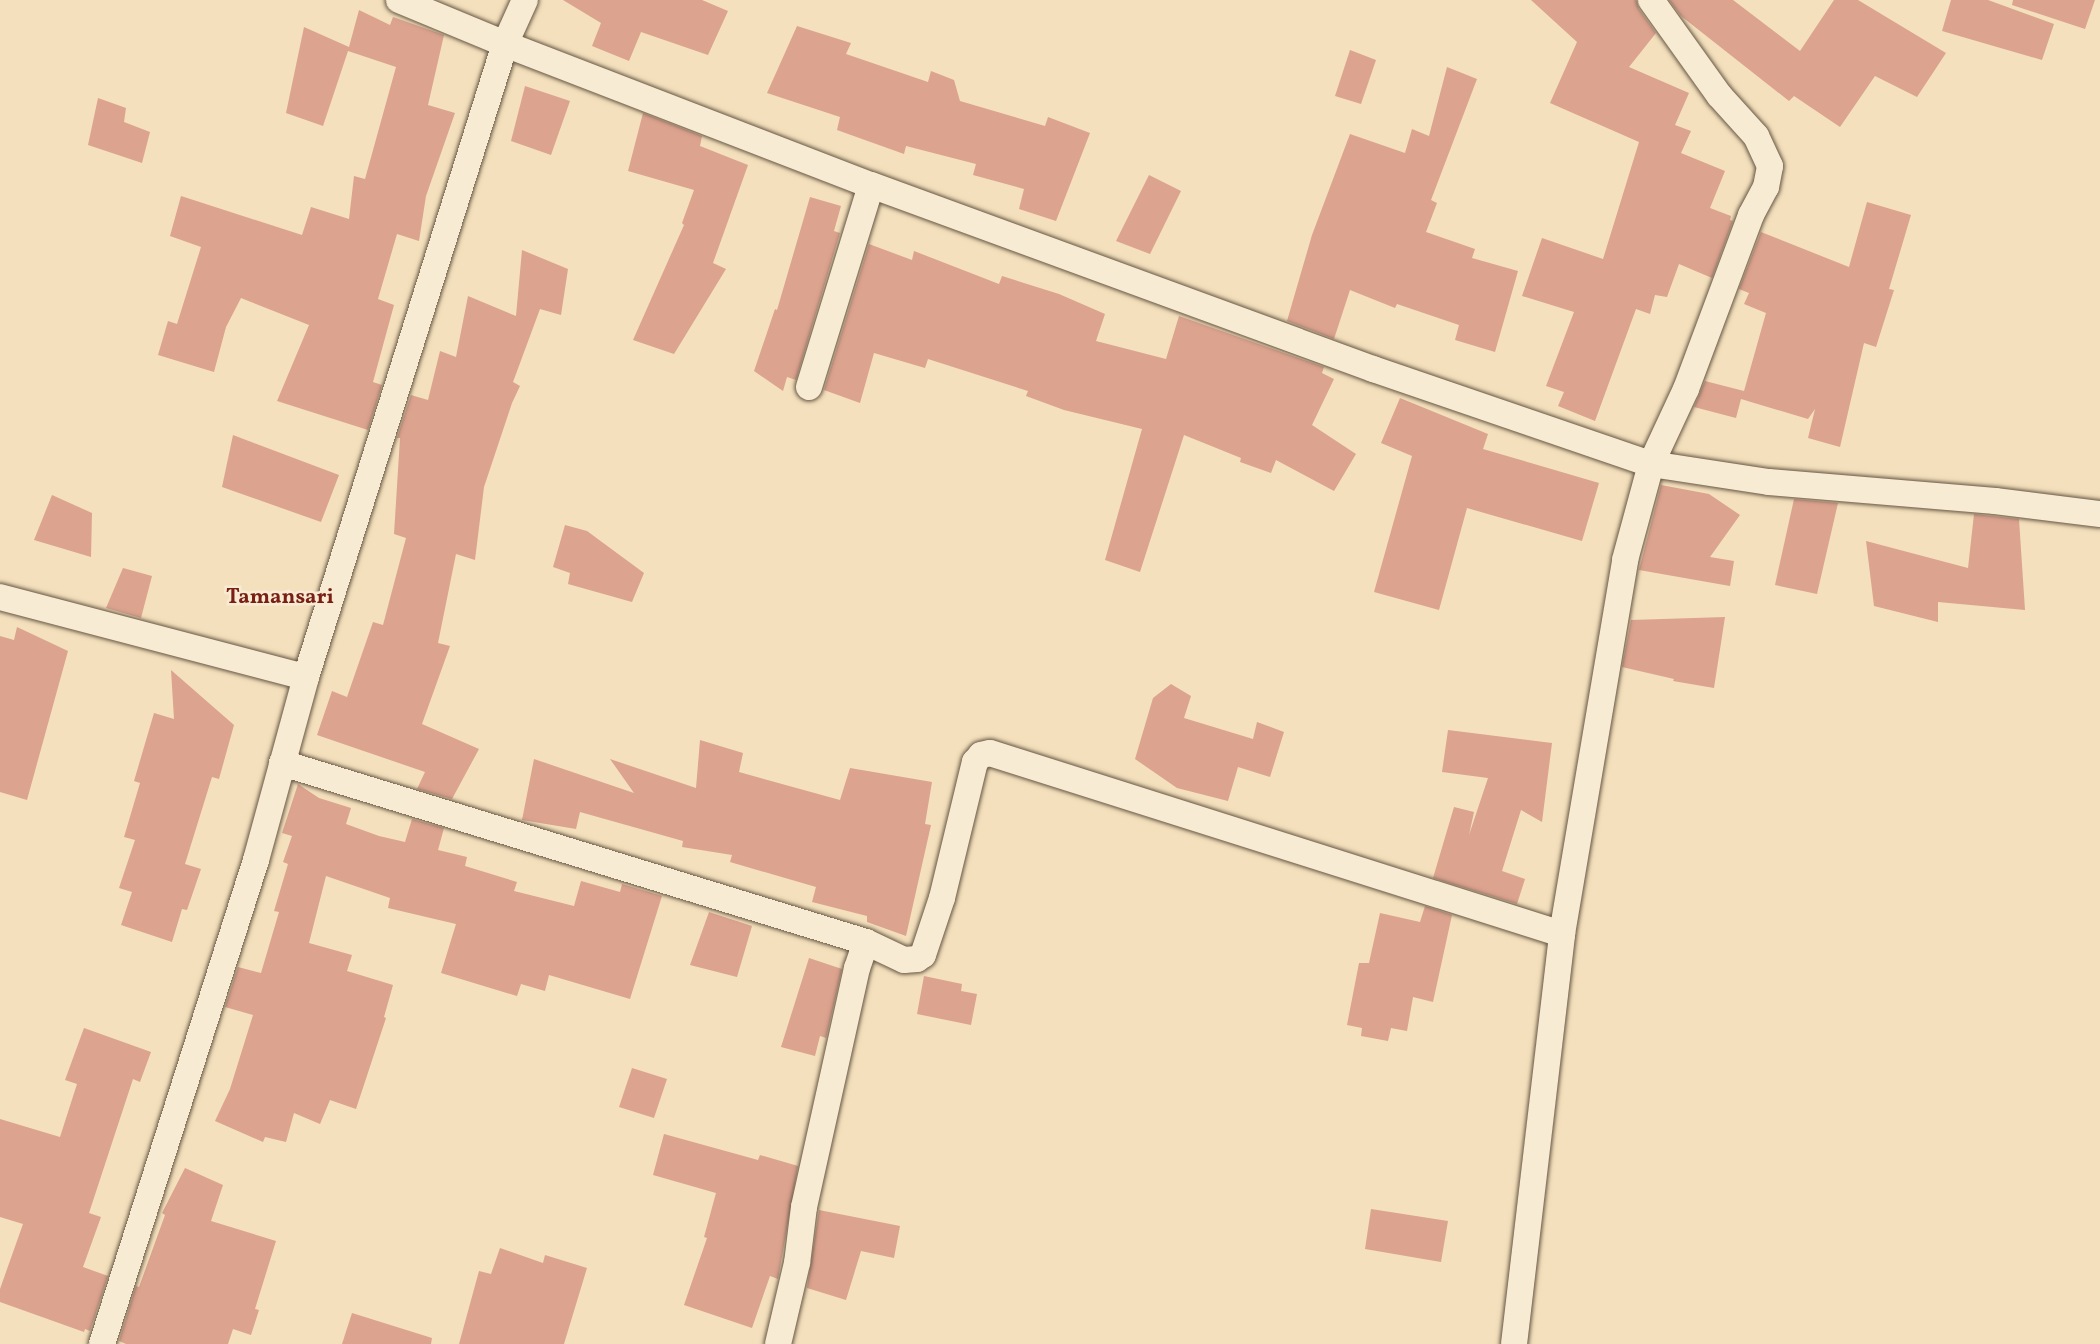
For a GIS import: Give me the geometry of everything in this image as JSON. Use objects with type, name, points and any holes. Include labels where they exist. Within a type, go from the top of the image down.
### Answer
[{"type":"street","points":[[399,0],[505,44],[871,185],[1372,369],[1651,464],[1770,482],[1995,501],[2100,514]]},
{"type":"street","points":[[102,1344],[256,860],[306,677],[505,44],[525,0]]},
{"type":"street","points":[[1514,1344],[1562,934],[1625,560],[1651,464],[1686,389],[1751,215],[1766,188],[1770,166],[1756,136],[1719,95],[1651,0]]},
{"type":"street","points":[[809,387],[871,185]]},
{"type":"street","points":[[0,597],[306,677]]},
{"type":"street","points":[[282,763],[866,942],[904,960],[917,959],[923,955],[939,907],[975,762],[981,755],[990,753],[1562,934]]},
{"type":"street","points":[[778,1344],[797,1263],[804,1207],[857,968],[866,942]]},
{"type":"building","points":[[563,0],[702,0],[728,11],[708,55],[641,32],[629,61],[592,46],[601,23]]},
{"type":"building","points":[[1531,0],[1636,0],[1639,9],[1656,33],[1629,67],[1689,93],[1675,125],[1691,131],[1681,153],[1725,171],[1710,208],[1731,216],[1730,220],[1733,221],[1712,278],[1679,264],[1667,297],[1655,295],[1650,314],[1636,309],[1595,421],[1558,406],[1564,392],[1546,386],[1574,312],[1522,296],[1542,238],[1603,259],[1639,142],[1550,103],[1577,42]]},
{"type":"building","points":[[1669,0],[1733,0],[1800,51],[1834,0],[1858,0],[1946,53],[1917,97],[1875,76],[1840,127],[1794,96],[1789,101],[1681,16]]},
{"type":"building","points":[[1951,0],[1988,0],[2054,24],[2042,60],[1942,31]]},
{"type":"building","points":[[2013,0],[2095,0],[2085,29],[2012,5]]},
{"type":"building","points":[[359,10],[390,25],[393,17],[444,35],[428,105],[455,113],[426,196],[419,241],[397,234],[378,299],[394,305],[373,382],[382,385],[368,430],[277,401],[309,325],[241,298],[226,327],[214,372],[158,355],[168,321],[177,324],[201,247],[170,236],[181,196],[302,235],[311,207],[349,219],[354,176],[365,179],[396,67],[348,51],[323,126],[286,113],[304,27],[349,47]]},
{"type":"building","points":[[797,26],[851,43],[846,54],[928,82],[931,71],[954,80],[960,101],[1045,126],[1048,117],[1090,133],[1056,221],[1019,209],[1024,189],[973,175],[976,164],[906,146],[904,154],[837,130],[840,117],[767,93]]},
{"type":"building","points":[[1350,50],[1376,60],[1361,104],[1335,96]]},
{"type":"building","points":[[1447,67],[1477,79],[1431,200],[1437,203],[1426,232],[1475,249],[1472,258],[1518,271],[1495,352],[1455,340],[1459,325],[1397,304],[1395,308],[1350,290],[1334,339],[1287,321],[1312,235],[1350,134],[1405,153],[1412,129],[1429,136]]},
{"type":"building","points":[[525,86],[570,101],[551,155],[511,141]]},
{"type":"building","points":[[98,98],[126,108],[124,122],[150,132],[142,163],[88,145]]},
{"type":"building","points":[[643,113],[702,136],[700,146],[748,165],[713,263],[726,269],[674,354],[633,340],[684,225],[682,223],[694,190],[628,171]]},
{"type":"building","points":[[1149,175],[1181,191],[1150,254],[1116,241]]},
{"type":"building","points":[[810,197],[841,206],[834,231],[840,233],[796,380],[787,377],[783,391],[754,371],[775,309],[777,310]]},
{"type":"building","points":[[1867,202],[1911,215],[1889,289],[1894,290],[1876,347],[1864,343],[1840,447],[1808,438],[1815,409],[1808,419],[1741,399],[1736,418],[1694,407],[1705,381],[1744,391],[1766,313],[1744,304],[1749,293],[1739,289],[1761,232],[1849,267]]},
{"type":"building","points":[[869,244],[912,260],[914,251],[999,284],[1002,276],[1059,294],[1105,314],[1096,341],[1166,359],[1179,316],[1324,367],[1322,373],[1334,379],[1312,425],[1356,454],[1334,491],[1276,460],[1271,473],[1240,462],[1241,458],[1184,435],[1140,572],[1105,560],[1142,429],[1064,410],[1026,396],[1028,391],[928,359],[925,368],[874,353],[860,403],[824,390]]},
{"type":"building","points":[[522,250],[568,269],[561,315],[540,309],[513,382],[520,386],[512,403],[484,487],[475,560],[456,554],[438,643],[450,646],[422,724],[479,749],[452,799],[417,789],[425,772],[317,735],[332,691],[347,697],[373,622],[383,625],[406,538],[394,534],[400,438],[397,438],[411,395],[428,400],[440,351],[456,357],[468,296],[516,316]]},
{"type":"building","points":[[1400,398],[1488,434],[1483,449],[1599,483],[1582,541],[1467,508],[1439,610],[1374,592],[1412,456],[1381,443]]},
{"type":"building","points":[[233,435],[339,475],[321,522],[222,487]]},
{"type":"building","points":[[1661,485],[1709,494],[1740,515],[1710,557],[1734,561],[1730,586],[1639,570]]},
{"type":"building","points":[[52,495],[92,513],[91,557],[34,540]]},
{"type":"building","points":[[1794,499],[1838,503],[1817,594],[1775,585]]},
{"type":"building","points":[[1974,514],[2019,519],[2025,610],[1938,602],[1938,622],[1874,606],[1866,541],[1968,568]]},
{"type":"building","points":[[565,525],[587,531],[644,573],[632,602],[568,584],[570,573],[553,567]]},
{"type":"building","points":[[123,568],[152,576],[141,618],[106,608]]},
{"type":"building","points":[[1725,617],[1714,688],[1673,681],[1674,679],[1622,667],[1631,620]]},
{"type":"building","points":[[17,627],[68,651],[27,800],[0,792],[0,636],[14,640]]},
{"type":"building","points":[[171,670],[234,725],[219,779],[212,777],[185,864],[201,869],[187,910],[182,909],[172,942],[121,925],[132,892],[119,888],[135,840],[124,837],[140,783],[134,781],[154,713],[174,719]]},
{"type":"building","points":[[1171,684],[1191,696],[1184,718],[1253,739],[1257,722],[1284,732],[1270,777],[1238,767],[1228,801],[1177,788],[1135,759],[1153,698]]},
{"type":"building","points":[[1448,730],[1552,743],[1542,822],[1521,810],[1502,871],[1525,879],[1517,904],[1433,878],[1454,807],[1474,812],[1469,835],[1488,778],[1442,772]]},
{"type":"building","points":[[700,740],[743,753],[739,772],[840,800],[850,768],[932,782],[925,824],[931,825],[906,936],[867,922],[867,916],[812,902],[816,887],[730,862],[732,855],[682,847],[683,841],[580,812],[576,829],[522,820],[534,759],[634,793],[610,759],[696,788]]},
{"type":"building","points":[[298,784],[319,798],[351,808],[346,824],[379,836],[405,842],[412,819],[444,828],[438,850],[467,857],[465,866],[517,882],[514,891],[574,906],[581,881],[620,892],[622,884],[662,896],[630,999],[549,975],[545,991],[521,984],[517,996],[441,973],[456,924],[388,908],[390,898],[326,876],[309,943],[352,955],[347,971],[393,985],[384,1017],[386,1018],[356,1109],[330,1100],[320,1124],[294,1113],[286,1142],[265,1137],[263,1142],[215,1121],[230,1089],[253,1015],[225,1007],[238,967],[261,973],[279,912],[274,911],[288,864],[283,862],[292,836],[282,833]]},
{"type":"building","points":[[1425,906],[1452,915],[1433,1002],[1413,997],[1407,1031],[1391,1028],[1388,1041],[1361,1036],[1362,1028],[1347,1025],[1359,963],[1369,963],[1380,913],[1420,922]]},
{"type":"building","points":[[709,912],[752,926],[737,977],[690,965]]},
{"type":"building","points":[[809,958],[842,969],[826,1038],[820,1036],[815,1056],[781,1047]]},
{"type":"building","points":[[924,976],[962,984],[961,991],[977,994],[971,1025],[917,1014]]},
{"type":"building","points":[[84,1028],[151,1052],[140,1082],[133,1079],[89,1213],[101,1217],[83,1267],[108,1276],[90,1331],[85,1329],[84,1332],[0,1302],[0,1289],[23,1224],[0,1217],[0,1119],[60,1137],[77,1084],[65,1080]]},
{"type":"building","points":[[632,1068],[667,1079],[654,1118],[619,1107]]},
{"type":"building","points":[[664,1134],[758,1160],[760,1155],[798,1166],[778,1279],[770,1276],[752,1328],[684,1305],[707,1238],[704,1237],[716,1193],[653,1175]]},
{"type":"building","points":[[185,1168],[223,1185],[211,1221],[276,1241],[255,1309],[259,1310],[251,1335],[233,1329],[228,1344],[126,1344],[119,1341],[136,1286],[139,1287],[165,1215],[162,1213]]},
{"type":"building","points":[[1371,1209],[1448,1221],[1441,1262],[1365,1249]]},
{"type":"building","points":[[819,1210],[900,1226],[894,1258],[861,1251],[846,1300],[807,1288]]},
{"type":"building","points":[[500,1248],[543,1263],[545,1255],[587,1268],[564,1344],[459,1344],[479,1271],[491,1274]]},
{"type":"building","points":[[352,1313],[432,1338],[431,1344],[342,1344]]},
{"type":"district","name":"Tamansari","points":[[280,598]]}]
